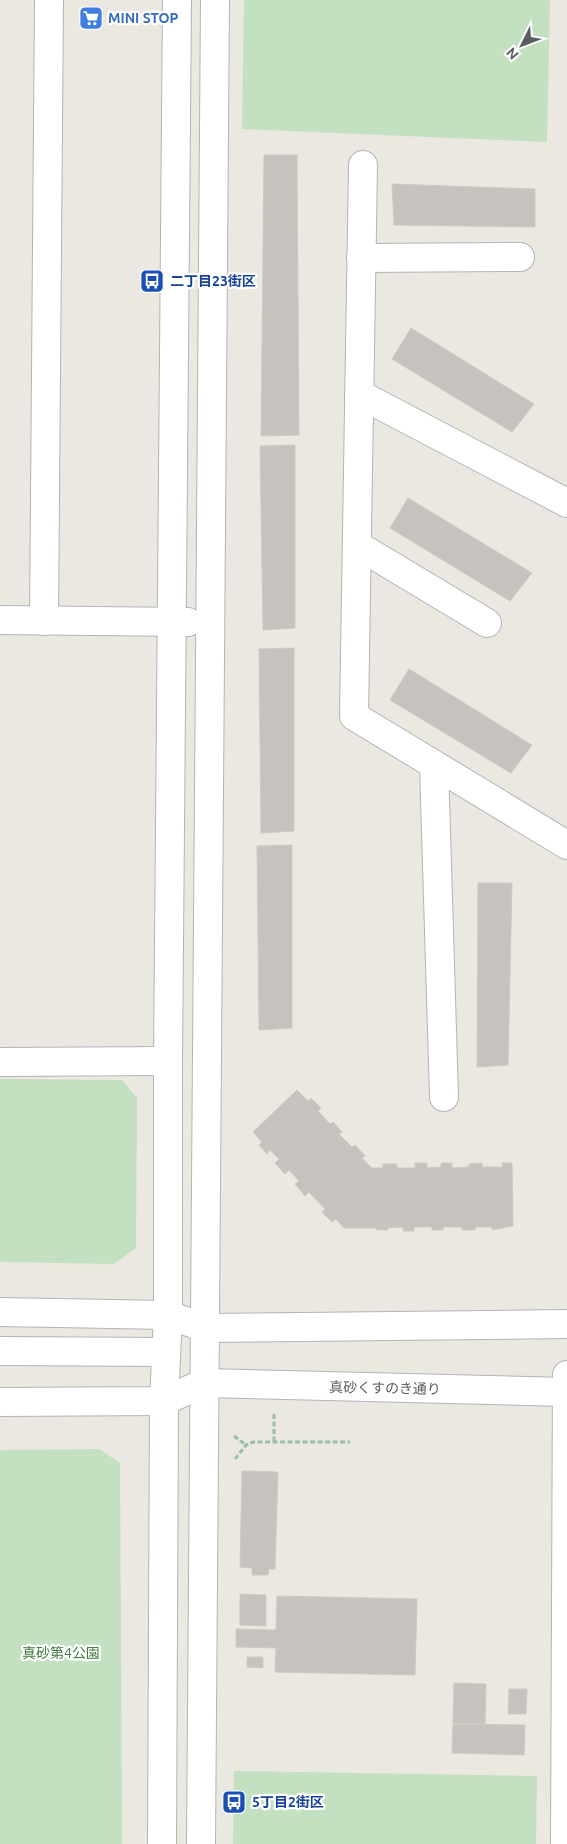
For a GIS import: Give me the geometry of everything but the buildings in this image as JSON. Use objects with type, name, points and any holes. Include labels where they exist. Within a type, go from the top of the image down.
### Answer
[{"type":"street","points":[[44,621],[49,0]]},
{"type":"street","points":[[162,1844],[164,1401],[168,1315],[168,1062],[177,0]]},
{"type":"street","points":[[201,1844],[215,0]]},
{"type":"street","points":[[362,165],[354,716],[567,845]]},
{"type":"street","points":[[361,258],[520,258]]},
{"type":"street","points":[[359,394],[567,504]]},
{"type":"street","points":[[357,546],[487,624]]},
{"type":"street","points":[[0,620],[210,623]]},
{"type":"street","points":[[434,765],[444,1098]]},
{"type":"street","points":[[0,1062],[168,1062]]},
{"type":"street","points":[[0,1312],[168,1315],[206,1328],[567,1324]]},
{"type":"street","points":[[0,1351],[101,1350],[165,1352],[206,1328]]},
{"type":"street","points":[[165,1352],[204,1383]]},
{"type":"street","points":[[565,1844],[567,1375]]},
{"type":"street","points":[[0,1402],[164,1401],[204,1383]]},
{"type":"street","name":"真砂くすのき通り","points":[[204,1383],[567,1392]]},
{"type":"path","points":[[274,1413],[274,1441]]},
{"type":"path","points":[[234,1436],[246,1445]]},
{"type":"path","points":[[233,1465],[235,1459],[246,1445],[253,1442],[350,1442]]},
{"type":"green space","points":[[244,0],[550,0],[547,142],[242,129]]},
{"type":"green space","points":[[0,1079],[122,1080],[137,1098],[136,1248],[114,1264],[0,1262]]},
{"type":"green space","name":"真砂第4公園","points":[[99,1449],[120,1463],[122,1844],[0,1844],[0,1450]]},
{"type":"green space","points":[[234,1771],[537,1776],[536,1844],[233,1844]]},
{"type":"place","name":"MINI STOP","points":[[91,18]]},
{"type":"place","name":"二丁目23街区","points":[[152,281]]},
{"type":"place","name":"5丁目2街区","points":[[234,1802]]}]
